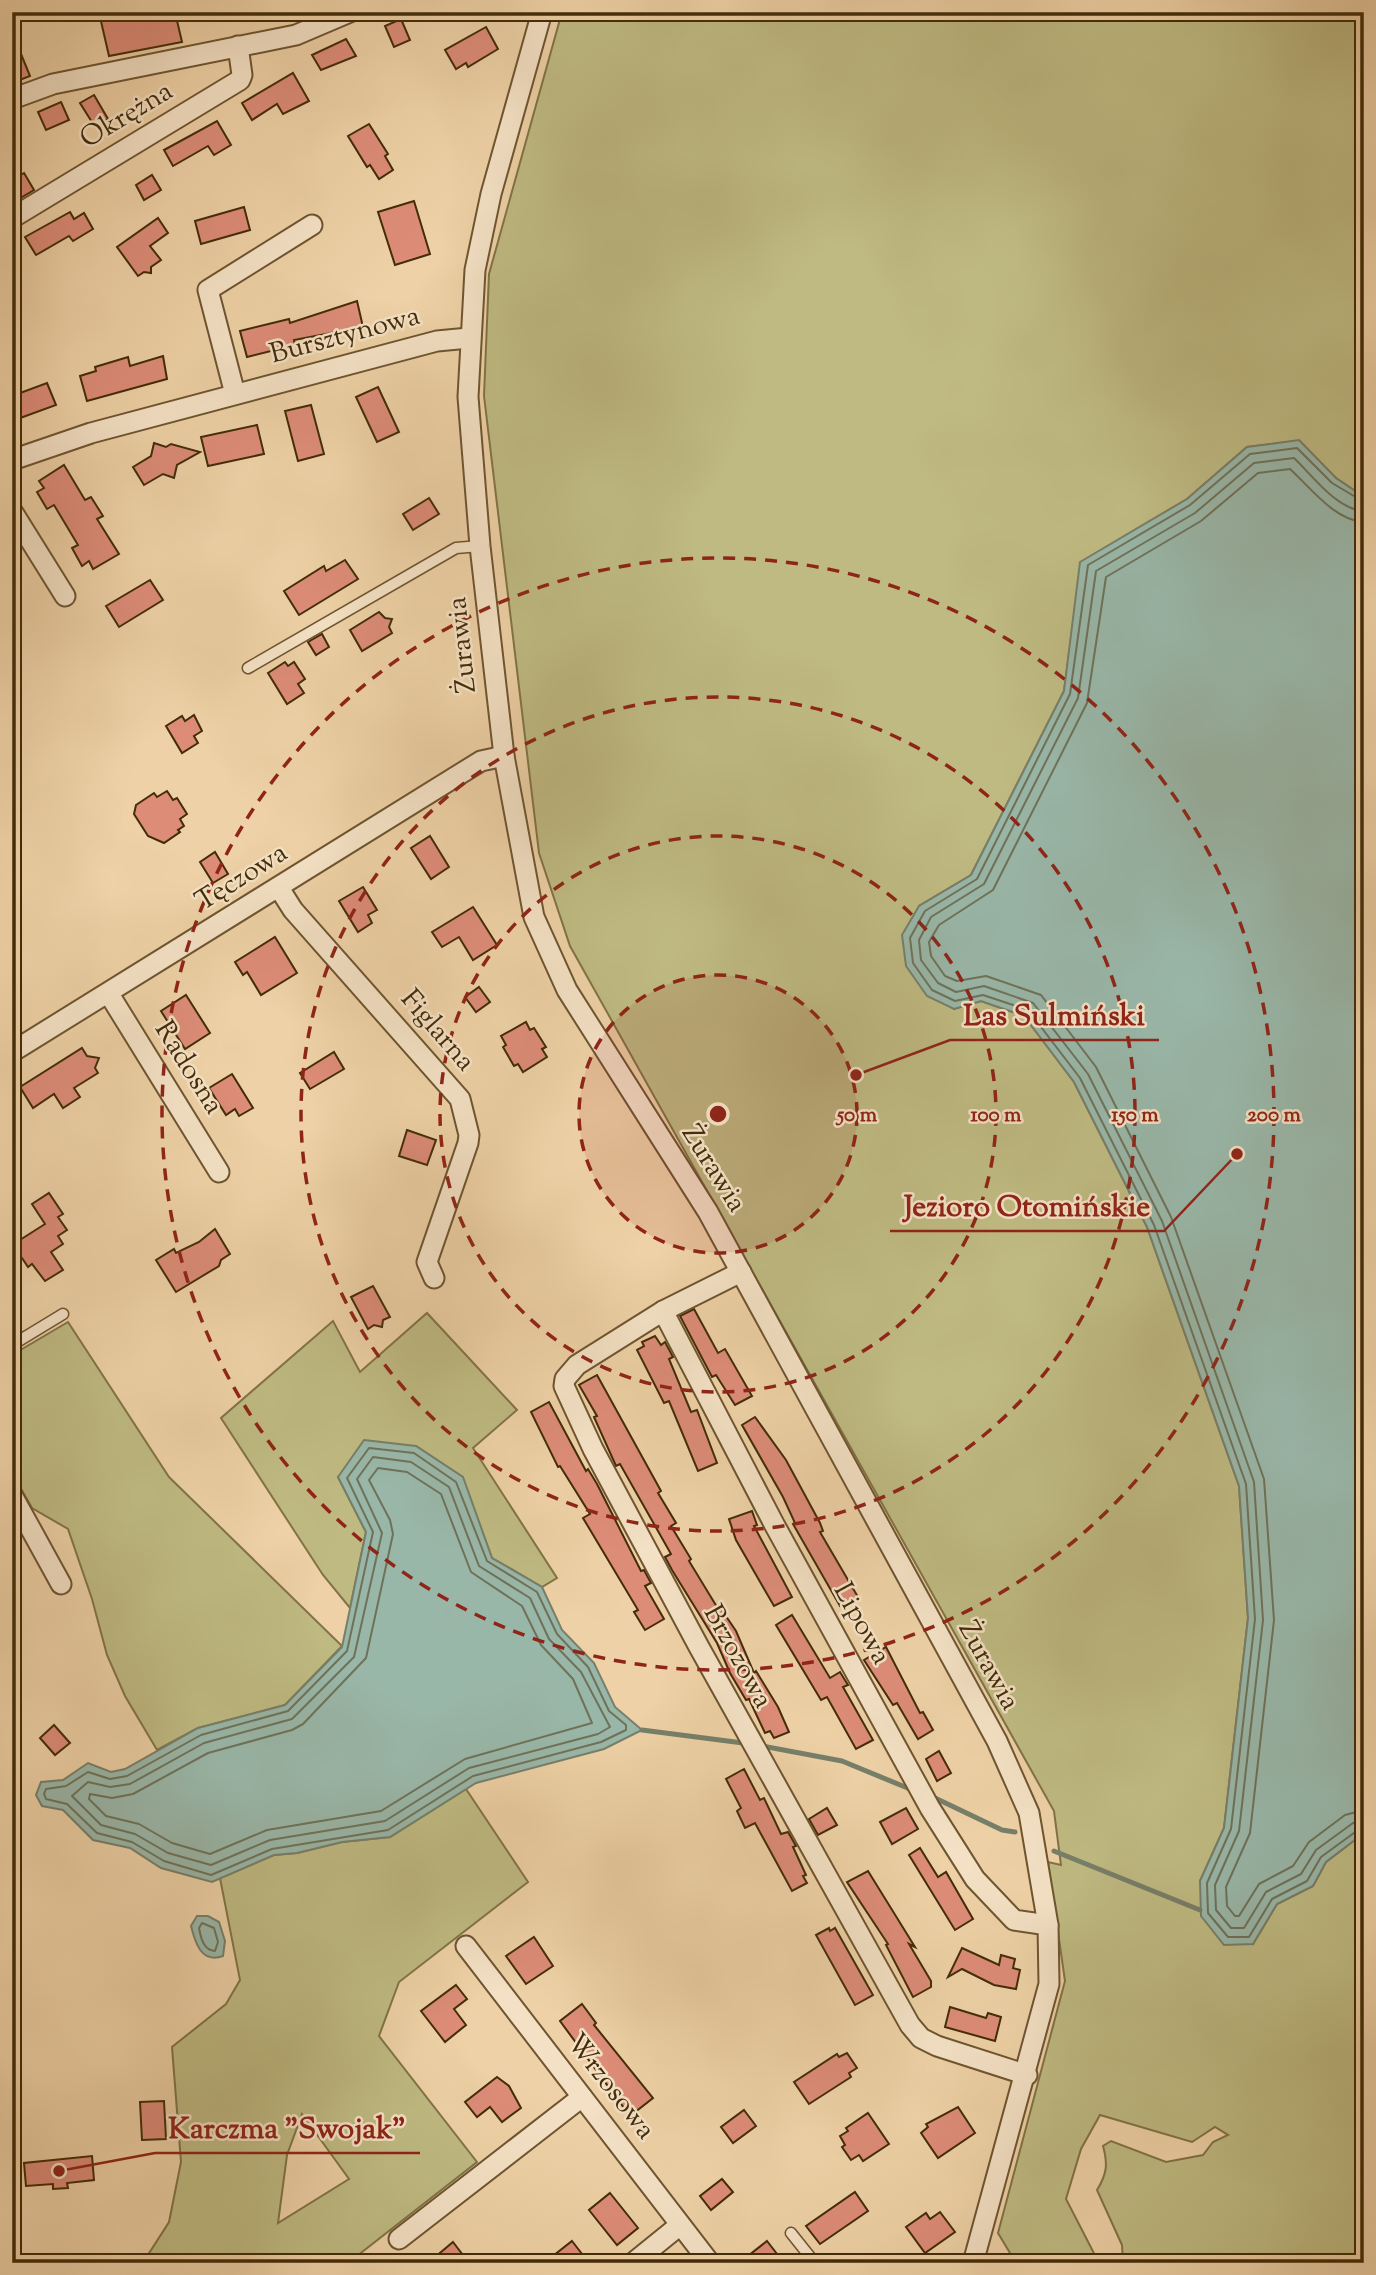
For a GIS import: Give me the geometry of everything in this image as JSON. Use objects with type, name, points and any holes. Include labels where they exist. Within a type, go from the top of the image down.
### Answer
[{"type":"street","name":"Okrężna","points":[[12,99],[53,84],[296,35],[350,12]]},
{"type":"street","name":"Żurawia","points":[[542,12],[491,194],[475,270],[469,338],[470,443],[480,546],[503,756],[527,890],[551,958],[587,1023],[708,1212],[1019,1784],[1029,1813],[1048,1925],[1049,1984],[981,2259]]},
{"type":"street","name":"Okrężna","points":[[12,218],[240,80],[243,75],[238,46]]},
{"type":"street","points":[[235,394],[208,290],[313,225]]},
{"type":"street","name":"Bursztynowa","points":[[12,460],[91,433],[235,394],[436,341],[469,338]]},
{"type":"street","points":[[12,511],[65,596]]},
{"type":"street","name":"Tęczowa","points":[[12,1052],[481,761],[503,756]]},
{"type":"street","name":"Figlarna","points":[[279,888],[293,910],[460,1099],[468,1143],[427,1262],[434,1278]]},
{"type":"street","name":"Radosna","points":[[109,994],[219,1172]]},
{"type":"street","name":"Brzozowa","points":[[741,1272],[663,1311],[577,1365],[565,1379],[564,1386],[593,1449],[698,1647],[910,2025],[921,2039],[937,2046],[1027,2075]]},
{"type":"street","name":"Lipowa","points":[[663,1311],[930,1808],[975,1879],[1014,1920],[1048,1925]]},
{"type":"street","points":[[12,1494],[61,1584]]},
{"type":"street","name":"Wrzosowa","points":[[466,1945],[710,2263]]},
{"type":"street","points":[[399,2239],[582,2097]]},
{"type":"street","points":[[633,2263],[680,2225]]},
{"type":"lane","points":[[248,668],[456,548],[480,546]]},
{"type":"lane","points":[[12,1345],[63,1314]]},
{"type":"lane","points":[[791,2233],[815,2263]]},
{"type":"shaded area","points":[[562,12],[1364,12],[1364,497],[1336,478],[1299,441],[1247,447],[1187,499],[1081,562],[1064,691],[971,875],[919,906],[954,1009],[981,1001],[1024,1016],[1074,1082],[1147,1227],[1239,1486],[1248,1618],[1224,1828],[1200,1881],[1253,1944],[1277,1904],[1313,1886],[1326,1862],[1364,1833],[1364,2263],[1123,2263],[1122,2245],[1097,2190],[1106,2169],[1103,2146],[1111,2141],[1166,2162],[1203,2155],[1213,2142],[1228,2135],[1215,2127],[1192,2142],[1100,2115],[1081,2149],[1066,2199],[1099,2263],[1016,2263],[998,2233],[1065,1981],[1048,1862],[1061,1865],[1054,1811],[570,946],[539,853],[484,396],[489,274]]},
{"type":"shaded area","points":[[427,1313],[517,1410],[473,1448],[557,1578],[542,1587],[492,1558],[462,1477],[416,1446],[338,1477],[366,1532],[350,1608],[323,1575],[221,1418],[333,1321],[360,1372]]},
{"type":"shaded area","points":[[68,1322],[169,1477],[342,1646],[285,1705],[198,1728],[157,1750],[125,1696],[107,1655],[92,1599],[68,1529],[32,1508],[12,1473],[12,1355]]},
{"type":"shaded area","points":[[466,1789],[528,1882],[399,1982],[379,2036],[477,2162],[348,2263],[147,2263],[146,2258],[169,2222],[181,2162],[172,2047],[226,2004],[240,1980],[220,1878],[274,1855],[297,1853],[342,1842],[390,1837]],"holes":[[[302,2114],[349,2179],[278,2223],[287,2155]]]},
{"type":"water","points":[[1299,440],[1336,478],[1364,497],[1364,1833],[1326,1862],[1313,1886],[1277,1904],[1253,1944],[1224,1945],[1201,1916],[1200,1881],[1224,1828],[1248,1618],[1239,1486],[1147,1227],[1074,1082],[1024,1016],[981,1001],[954,1009],[927,996],[906,966],[902,935],[919,906],[971,875],[1064,691],[1080,562],[1187,499],[1247,447]]},
{"type":"water","points":[[364,1440],[416,1446],[463,1477],[492,1558],[542,1587],[562,1630],[594,1663],[615,1707],[642,1730],[604,1749],[476,1783],[390,1837],[342,1842],[297,1853],[274,1855],[212,1882],[161,1868],[130,1848],[93,1840],[63,1810],[42,1806],[36,1795],[41,1782],[63,1780],[88,1763],[111,1772],[125,1769],[198,1728],[285,1705],[342,1647],[366,1532],[338,1477]]},
{"type":"water","points":[[197,1916],[208,1916],[219,1922],[225,1941],[223,1956],[209,1957],[200,1950],[191,1926]]},
{"type":"building","points":[[131,12],[133,18],[175,12],[182,42],[109,56],[100,17]]},
{"type":"building","points":[[401,19],[410,40],[394,47],[385,26]]},
{"type":"building","points":[[486,27],[498,49],[468,67],[466,63],[456,69],[445,50]]},
{"type":"building","points":[[12,32],[30,76],[12,83]]},
{"type":"building","points":[[346,39],[356,56],[321,70],[312,55]]},
{"type":"building","points":[[293,73],[309,101],[283,114],[277,104],[252,120],[242,103]]},
{"type":"building","points":[[94,95],[108,119],[95,127],[80,103]]},
{"type":"building","points":[[61,102],[69,120],[46,130],[38,112]]},
{"type":"building","points":[[217,121],[231,145],[214,155],[208,146],[173,166],[164,150]]},
{"type":"building","points":[[369,124],[388,154],[385,156],[393,170],[379,179],[370,165],[367,167],[348,136]]},
{"type":"building","points":[[24,173],[34,190],[12,203],[12,180]]},
{"type":"building","points":[[152,175],[161,190],[144,200],[136,185]]},
{"type":"building","points":[[414,201],[430,254],[395,265],[378,212]]},
{"type":"building","points":[[244,207],[250,230],[201,244],[195,221]]},
{"type":"building","points":[[70,212],[74,219],[84,213],[93,229],[73,241],[69,236],[36,255],[25,237]]},
{"type":"building","points":[[158,218],[168,233],[150,246],[161,260],[151,267],[151,273],[144,272],[138,276],[117,247]]},
{"type":"building","points":[[357,301],[363,327],[294,340],[295,345],[247,357],[240,331],[289,319],[290,323]]},
{"type":"building","points":[[163,356],[167,379],[87,401],[80,376],[96,371],[95,367],[128,357],[130,366]]},
{"type":"building","points":[[47,383],[56,405],[12,421],[12,396]]},
{"type":"building","points":[[378,387],[399,432],[377,442],[356,397]]},
{"type":"building","points":[[311,405],[324,454],[298,461],[285,411]]},
{"type":"building","points":[[257,425],[264,454],[208,466],[201,437]]},
{"type":"building","points":[[154,443],[166,447],[171,444],[200,452],[177,465],[174,478],[163,474],[144,485],[133,467],[151,456]]},
{"type":"building","points":[[64,465],[85,500],[91,497],[103,516],[97,519],[119,554],[93,569],[89,561],[82,566],[72,548],[78,545],[54,505],[47,509],[37,492],[44,488],[39,481]]},
{"type":"building","points":[[429,498],[439,514],[413,530],[403,514]]},
{"type":"building","points":[[345,560],[358,579],[299,615],[284,591],[324,566],[326,571]]},
{"type":"building","points":[[150,580],[163,600],[119,627],[106,606]]},
{"type":"building","points":[[379,612],[385,618],[392,619],[389,627],[392,633],[362,651],[350,630]]},
{"type":"building","points":[[322,634],[329,647],[316,655],[308,642]]},
{"type":"building","points":[[285,662],[288,666],[294,662],[305,679],[298,684],[304,693],[287,704],[268,673]]},
{"type":"building","points":[[194,715],[202,731],[194,736],[198,743],[182,753],[166,726],[182,716],[185,721]]},
{"type":"building","points":[[167,791],[173,800],[177,798],[187,814],[180,819],[184,826],[178,830],[180,832],[164,843],[148,836],[134,814],[136,805],[154,793],[157,797]]},
{"type":"building","points":[[430,836],[449,867],[431,879],[411,848]]},
{"type":"building","points":[[215,852],[228,874],[213,883],[200,862]]},
{"type":"building","points":[[363,887],[377,910],[368,915],[372,923],[358,932],[339,901]]},
{"type":"building","points":[[473,907],[497,945],[473,960],[459,937],[442,947],[432,932]]},
{"type":"building","points":[[275,937],[297,973],[261,995],[247,972],[243,975],[235,962]]},
{"type":"building","points":[[479,987],[490,1002],[476,1012],[465,997]]},
{"type":"building","points":[[186,995],[210,1033],[185,1049],[161,1011]]},
{"type":"building","points":[[526,1022],[530,1030],[534,1028],[546,1047],[542,1049],[547,1057],[523,1072],[518,1064],[514,1066],[503,1047],[506,1045],[501,1036]]},
{"type":"building","points":[[82,1048],[87,1056],[99,1058],[95,1068],[98,1073],[74,1088],[80,1097],[63,1108],[54,1094],[33,1108],[20,1087]]},
{"type":"building","points":[[334,1052],[344,1069],[310,1089],[300,1073]]},
{"type":"building","points":[[232,1074],[253,1108],[239,1116],[235,1109],[226,1115],[209,1088]]},
{"type":"building","points":[[407,1130],[436,1140],[427,1165],[399,1156]]},
{"type":"building","points":[[49,1193],[63,1214],[58,1217],[67,1230],[58,1236],[63,1244],[51,1252],[63,1270],[45,1281],[32,1264],[28,1267],[22,1258],[20,1259],[12,1245],[45,1224],[32,1204]]},
{"type":"building","points":[[215,1229],[230,1254],[221,1260],[219,1266],[176,1292],[156,1260],[174,1249],[176,1253],[199,1242]]},
{"type":"building","points":[[373,1286],[390,1317],[383,1320],[382,1327],[374,1325],[368,1329],[351,1297]]},
{"type":"building","points":[[694,1309],[718,1353],[725,1349],[752,1396],[735,1405],[716,1375],[712,1377],[680,1316]]},
{"type":"building","points":[[655,1336],[661,1345],[665,1342],[673,1357],[669,1359],[691,1412],[697,1410],[717,1463],[698,1471],[669,1401],[664,1403],[637,1350],[644,1346],[642,1342]]},
{"type":"building","points":[[597,1375],[661,1491],[658,1493],[676,1523],[671,1526],[691,1559],[689,1561],[717,1607],[719,1606],[736,1631],[754,1673],[756,1671],[778,1707],[789,1732],[774,1738],[770,1731],[765,1733],[749,1699],[746,1700],[730,1673],[717,1643],[665,1557],[671,1554],[620,1464],[616,1466],[594,1417],[597,1416],[579,1385]]},
{"type":"building","points":[[549,1402],[586,1471],[588,1469],[597,1484],[641,1571],[644,1570],[651,1583],[645,1586],[664,1619],[645,1630],[634,1612],[638,1610],[583,1518],[590,1514],[560,1466],[558,1467],[531,1412]]},
{"type":"building","points":[[755,1417],[786,1460],[820,1523],[823,1531],[820,1532],[858,1597],[840,1606],[793,1524],[795,1523],[783,1497],[742,1425]]},
{"type":"building","points":[[752,1511],[757,1525],[754,1526],[792,1597],[774,1606],[736,1540],[729,1519]]},
{"type":"building","points":[[792,1615],[830,1678],[840,1672],[848,1685],[843,1687],[873,1740],[856,1749],[827,1697],[821,1700],[776,1625]]},
{"type":"building","points":[[886,1647],[920,1713],[923,1712],[933,1730],[918,1739],[897,1703],[893,1705],[864,1660]]},
{"type":"building","points":[[54,1725],[70,1743],[55,1755],[40,1738]]},
{"type":"building","points":[[939,1751],[951,1773],[937,1781],[926,1759]]},
{"type":"building","points":[[744,1769],[760,1800],[764,1798],[781,1834],[788,1832],[796,1846],[793,1847],[807,1883],[792,1891],[755,1823],[745,1828],[737,1811],[741,1808],[726,1779]]},
{"type":"building","points":[[827,1808],[837,1825],[818,1835],[809,1819]]},
{"type":"building","points":[[906,1808],[918,1829],[892,1844],[880,1822]]},
{"type":"building","points":[[920,1848],[938,1877],[946,1872],[973,1919],[955,1930],[909,1855]]},
{"type":"building","points":[[868,1871],[915,1947],[909,1944],[931,1981],[931,1987],[913,1997],[886,1945],[888,1944],[847,1882]]},
{"type":"building","points":[[829,1928],[830,1931],[835,1928],[873,1995],[855,2005],[816,1935]]},
{"type":"building","points":[[534,1937],[553,1966],[526,1984],[506,1956]]},
{"type":"building","points":[[962,1948],[999,1965],[1001,1955],[1015,1959],[1013,1968],[1020,1970],[1016,1989],[994,1985],[962,1969],[948,1977]]},
{"type":"building","points":[[456,1985],[467,1999],[454,2009],[466,2025],[445,2042],[421,2011]]},
{"type":"building","points":[[582,2004],[596,2023],[594,2025],[653,2098],[630,2116],[560,2021]]},
{"type":"building","points":[[950,2007],[986,2018],[988,2013],[1001,2017],[995,2041],[945,2027]]},
{"type":"building","points":[[847,2053],[857,2068],[849,2073],[851,2077],[809,2104],[794,2082],[837,2054],[839,2057]]},
{"type":"building","points":[[497,2077],[509,2086],[521,2108],[502,2122],[490,2107],[477,2117],[465,2102]]},
{"type":"building","points":[[164,2101],[166,2139],[142,2140],[140,2102]]},
{"type":"building","points":[[958,2107],[975,2133],[938,2158],[921,2133],[928,2127],[926,2124]]},
{"type":"building","points":[[744,2110],[756,2126],[733,2143],[721,2127]]},
{"type":"building","points":[[868,2113],[889,2144],[863,2161],[859,2155],[851,2160],[842,2147],[845,2145],[840,2136],[848,2131],[846,2128]]},
{"type":"building","points":[[92,2156],[94,2180],[67,2183],[68,2188],[53,2189],[53,2184],[26,2186],[24,2163]]},
{"type":"building","points":[[722,2179],[733,2192],[711,2210],[700,2196]]},
{"type":"building","points":[[855,2192],[868,2211],[820,2244],[806,2226]]},
{"type":"building","points":[[610,2193],[638,2228],[617,2245],[589,2210]]},
{"type":"building","points":[[940,2212],[955,2232],[925,2253],[906,2227],[926,2213],[930,2219]]},
{"type":"building","points":[[572,2241],[589,2263],[544,2263]]},
{"type":"building","points":[[767,2241],[784,2263],[739,2263]]},
{"type":"building","points":[[453,2242],[469,2263],[428,2263]]},
{"type":"waterway","points":[[642,1730],[743,1743]]},
{"type":"waterway","points":[[762,1746],[842,1761],[910,1789]]},
{"type":"waterway","points":[[935,1798],[1002,1830],[1015,1832]]},
{"type":"waterway","points":[[1054,1851],[1200,1910]]},
{"type":"place","name":"Las Sulmiński","points":[[856,1075]]},
{"type":"place","name":"Jezioro Otomińskie","points":[[1237,1154]]},
{"type":"place","name":"Karczma \"Swojak\"","points":[[59,2171]]}]
